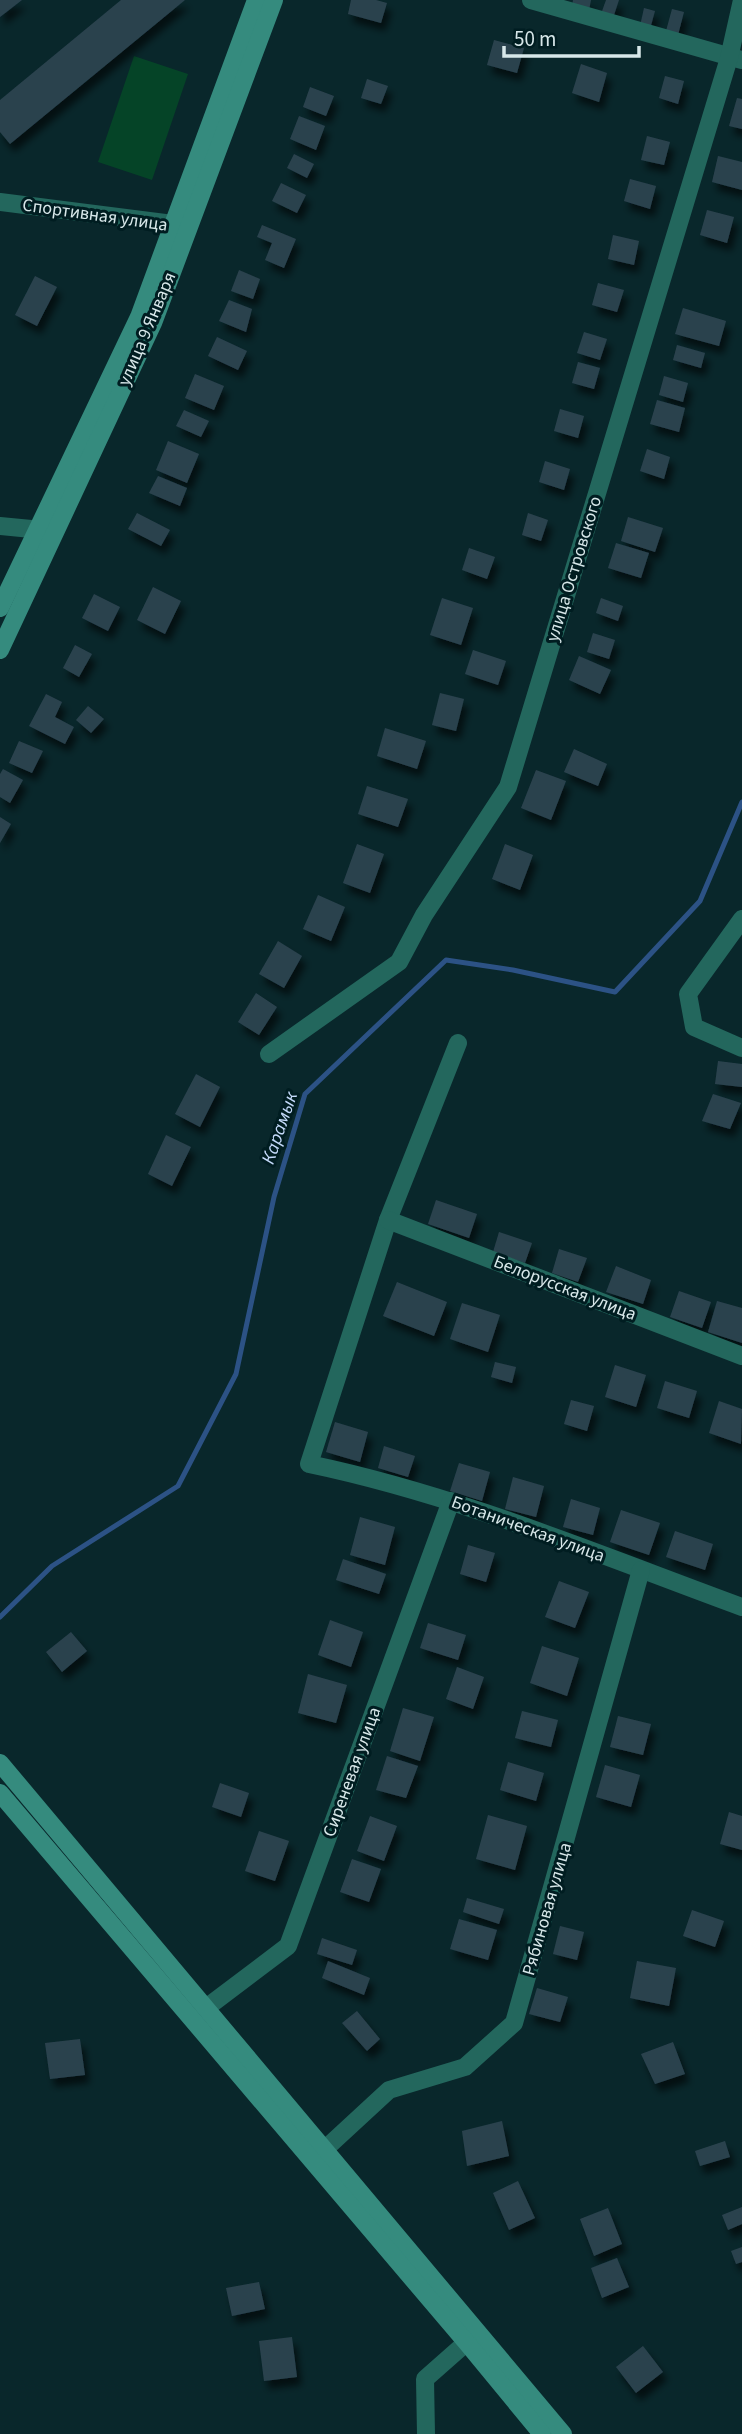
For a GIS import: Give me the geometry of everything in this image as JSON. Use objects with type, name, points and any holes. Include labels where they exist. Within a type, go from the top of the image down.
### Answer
[{"type":"main road","name":"улица 9 Января","points":[[0,608],[47,531],[153,324],[180,229],[256,0]]},
{"type":"main road","name":"улица 9 Января","points":[[180,229],[274,0]]},
{"type":"main road","name":"улица 9 Января","points":[[0,650],[47,531]]},
{"type":"main road","points":[[0,1763],[324,2150],[472,2338],[542,2434]]},
{"type":"main road","points":[[0,1793],[472,2338],[563,2434]]},
{"type":"street","points":[[531,0],[736,59]]},
{"type":"street","name":"улица Островского","points":[[269,1054],[399,962],[424,915],[508,787],[736,59],[742,0]]},
{"type":"street","name":"Спортивная улица","points":[[0,202],[180,229]]},
{"type":"street","points":[[0,526],[47,531]]},
{"type":"street","points":[[742,919],[688,994],[694,1027],[742,1048]]},
{"type":"street","points":[[388,1220],[458,1043]]},
{"type":"street","name":"Белорусская улица","points":[[388,1220],[742,1356]]},
{"type":"street","name":"Ботаническая улица","points":[[388,1220],[309,1464],[451,1501],[742,1607]]},
{"type":"street","name":"Сиреневая улица","points":[[206,2008],[288,1946],[451,1501]]},
{"type":"street","name":"Рябиновая улица","points":[[324,2150],[388,2090],[465,2067],[514,2023],[641,1570]]},
{"type":"street","points":[[426,2434],[425,2379],[472,2338]]},
{"type":"green space","points":[[134,56],[188,74],[152,180],[98,162]]},
{"type":"building","points":[[0,0],[22,0],[0,17]]},
{"type":"building","points":[[121,0],[185,0],[10,144],[0,132],[0,100]]},
{"type":"building","points":[[351,0],[387,3],[381,23],[348,14]]},
{"type":"building","points":[[573,0],[591,0],[589,10],[572,6]]},
{"type":"building","points":[[606,0],[619,0],[613,18],[601,14]]},
{"type":"building","points":[[644,8],[655,11],[650,29],[640,26]]},
{"type":"building","points":[[672,9],[684,12],[678,35],[666,31]]},
{"type":"building","points":[[494,40],[524,48],[517,73],[487,65]]},
{"type":"building","points":[[581,64],[607,73],[599,102],[572,93]]},
{"type":"building","points":[[665,76],[684,81],[678,104],[659,98]]},
{"type":"building","points":[[367,79],[388,86],[381,104],[361,98]]},
{"type":"building","points":[[310,87],[334,96],[326,116],[303,107]]},
{"type":"building","points":[[737,98],[742,99],[742,129],[729,126]]},
{"type":"building","points":[[299,116],[325,126],[316,150],[290,139]]},
{"type":"building","points":[[647,136],[670,142],[664,165],[641,160]]},
{"type":"building","points":[[294,154],[314,164],[307,178],[287,168]]},
{"type":"building","points":[[718,156],[742,162],[742,190],[712,182]]},
{"type":"building","points":[[630,179],[656,186],[650,209],[624,201]]},
{"type":"building","points":[[281,183],[306,195],[297,213],[272,201]]},
{"type":"building","points":[[707,210],[734,217],[727,243],[700,235]]},
{"type":"building","points":[[262,225],[296,239],[284,268],[265,260],[272,243],[257,237]]},
{"type":"building","points":[[613,235],[639,241],[634,265],[608,259]]},
{"type":"building","points":[[239,270],[260,279],[253,299],[231,291]]},
{"type":"building","points":[[35,276],[57,287],[37,326],[15,315]]},
{"type":"building","points":[[598,283],[624,290],[617,312],[592,305]]},
{"type":"building","points":[[229,300],[252,309],[246,332],[219,321]]},
{"type":"building","points":[[683,308],[726,321],[719,346],[675,334]]},
{"type":"building","points":[[584,332],[607,339],[600,360],[577,353]]},
{"type":"building","points":[[217,337],[247,351],[238,370],[208,356]]},
{"type":"building","points":[[677,345],[705,353],[701,368],[673,360]]},
{"type":"building","points":[[578,362],[600,368],[594,389],[572,383]]},
{"type":"building","points":[[195,374],[224,386],[214,410],[185,398]]},
{"type":"building","points":[[664,376],[688,383],[683,402],[659,395]]},
{"type":"building","points":[[657,400],[685,408],[679,432],[650,424]]},
{"type":"building","points":[[560,409],[584,416],[578,438],[554,431]]},
{"type":"building","points":[[184,410],[209,421],[201,437],[176,426]]},
{"type":"building","points":[[168,441],[199,454],[187,483],[156,470]]},
{"type":"building","points":[[647,449],[670,457],[664,479],[640,471]]},
{"type":"building","points":[[545,461],[570,469],[564,490],[539,482]]},
{"type":"building","points":[[158,476],[187,488],[180,506],[149,493]]},
{"type":"building","points":[[137,513],[170,530],[161,546],[128,529]]},
{"type":"building","points":[[528,513],[548,520],[541,541],[522,535]]},
{"type":"building","points":[[628,517],[663,528],[655,552],[621,541]]},
{"type":"building","points":[[616,543],[649,553],[641,578],[608,568]]},
{"type":"building","points":[[469,548],[495,557],[487,579],[462,570]]},
{"type":"building","points":[[153,587],[181,601],[165,634],[137,620]]},
{"type":"building","points":[[94,594],[120,607],[108,631],[82,618]]},
{"type":"building","points":[[442,598],[473,608],[461,645],[430,635]]},
{"type":"building","points":[[601,598],[623,606],[618,621],[596,613]]},
{"type":"building","points":[[593,633],[615,640],[609,659],[587,652]]},
{"type":"building","points":[[75,645],[92,654],[79,677],[63,668]]},
{"type":"building","points":[[473,650],[506,661],[498,685],[465,674]]},
{"type":"building","points":[[579,656],[611,670],[600,694],[569,680]]},
{"type":"building","points":[[440,693],[464,699],[456,731],[432,725]]},
{"type":"building","points":[[46,694],[62,702],[55,717],[74,727],[65,744],[29,726]]},
{"type":"building","points":[[88,706],[104,719],[91,733],[76,720]]},
{"type":"building","points":[[385,728],[426,741],[417,769],[377,756]]},
{"type":"building","points":[[19,741],[43,751],[32,773],[9,763]]},
{"type":"building","points":[[574,749],[607,764],[598,786],[564,772]]},
{"type":"building","points":[[3,769],[23,780],[10,803],[0,797],[0,774]]},
{"type":"building","points":[[536,770],[566,781],[551,820],[521,808]]},
{"type":"building","points":[[367,786],[408,799],[398,827],[358,814]]},
{"type":"building","points":[[0,817],[11,824],[0,843]]},
{"type":"building","points":[[357,844],[384,854],[370,893],[343,883]]},
{"type":"building","points":[[505,844],[533,855],[520,890],[492,879]]},
{"type":"building","points":[[318,895],[345,907],[331,941],[303,929]]},
{"type":"building","points":[[278,941],[302,956],[284,988],[259,974]]},
{"type":"building","points":[[256,993],[277,1007],[259,1035],[238,1022]]},
{"type":"building","points":[[718,1061],[742,1064],[742,1087],[715,1084]]},
{"type":"building","points":[[196,1074],[220,1087],[200,1127],[175,1114]]},
{"type":"building","points":[[713,1094],[741,1103],[730,1129],[702,1121]]},
{"type":"building","points":[[166,1135],[191,1147],[172,1186],[148,1174]]},
{"type":"building","points":[[436,1200],[477,1214],[469,1238],[428,1224]]},
{"type":"building","points":[[499,1232],[532,1243],[525,1263],[493,1252]]},
{"type":"building","points":[[559,1249],[587,1258],[578,1282],[552,1273]]},
{"type":"building","points":[[616,1266],[651,1280],[643,1304],[606,1292]]},
{"type":"building","points":[[397,1282],[447,1302],[434,1336],[383,1316]]},
{"type":"building","points":[[679,1291],[711,1302],[702,1328],[670,1317]]},
{"type":"building","points":[[717,1301],[742,1308],[742,1343],[708,1332]]},
{"type":"building","points":[[462,1303],[500,1315],[488,1352],[450,1339]]},
{"type":"building","points":[[495,1362],[516,1367],[512,1383],[491,1377]]},
{"type":"building","points":[[615,1365],[646,1375],[636,1407],[605,1397]]},
{"type":"building","points":[[665,1381],[697,1391],[689,1418],[657,1408]]},
{"type":"building","points":[[571,1400],[594,1406],[587,1431],[564,1424]]},
{"type":"building","points":[[719,1401],[742,1409],[741,1444],[709,1433]]},
{"type":"building","points":[[335,1422],[368,1432],[360,1462],[326,1452]]},
{"type":"building","points":[[384,1446],[415,1456],[408,1477],[378,1468]]},
{"type":"building","points":[[459,1463],[490,1472],[482,1501],[450,1491]]},
{"type":"building","points":[[513,1477],[544,1486],[536,1517],[505,1509]]},
{"type":"building","points":[[571,1499],[600,1508],[593,1535],[563,1527]]},
{"type":"building","points":[[621,1510],[660,1523],[649,1555],[610,1542]]},
{"type":"building","points":[[360,1517],[395,1527],[385,1565],[350,1555]]},
{"type":"building","points":[[675,1531],[713,1544],[705,1570],[666,1557]]},
{"type":"building","points":[[468,1545],[495,1553],[486,1582],[460,1574]]},
{"type":"building","points":[[343,1559],[386,1574],[379,1594],[336,1580]]},
{"type":"building","points":[[559,1581],[589,1592],[575,1628],[545,1617]]},
{"type":"building","points":[[330,1620],[363,1632],[351,1667],[318,1655]]},
{"type":"building","points":[[428,1623],[466,1635],[458,1660],[420,1648]]},
{"type":"building","points":[[71,1632],[87,1651],[62,1672],[46,1652]]},
{"type":"building","points":[[542,1646],[579,1658],[567,1696],[530,1683]]},
{"type":"building","points":[[457,1667],[484,1677],[473,1709],[446,1699]]},
{"type":"building","points":[[308,1674],[347,1685],[336,1723],[298,1713]]},
{"type":"building","points":[[403,1708],[434,1717],[420,1761],[390,1751]]},
{"type":"building","points":[[522,1711],[558,1720],[551,1747],[515,1738]]},
{"type":"building","points":[[618,1716],[651,1724],[643,1755],[610,1747]]},
{"type":"building","points":[[387,1756],[418,1766],[406,1798],[376,1790]]},
{"type":"building","points":[[508,1762],[544,1773],[536,1801],[500,1790]]},
{"type":"building","points":[[605,1765],[640,1775],[631,1807],[596,1797]]},
{"type":"building","points":[[220,1783],[249,1793],[241,1817],[212,1807]]},
{"type":"building","points":[[729,1812],[742,1816],[742,1850],[720,1844]]},
{"type":"building","points":[[488,1815],[527,1826],[515,1870],[476,1859]]},
{"type":"building","points":[[370,1816],[397,1826],[384,1861],[357,1851]]},
{"type":"building","points":[[259,1831],[289,1841],[275,1881],[245,1871]]},
{"type":"building","points":[[352,1859],[381,1869],[369,1902],[340,1892]]},
{"type":"building","points":[[467,1898],[504,1909],[499,1924],[463,1912]]},
{"type":"building","points":[[692,1910],[724,1921],[715,1947],[683,1936]]},
{"type":"building","points":[[459,1919],[497,1930],[488,1960],[450,1949]]},
{"type":"building","points":[[560,1926],[584,1932],[577,1960],[553,1954]]},
{"type":"building","points":[[322,1938],[357,1950],[352,1965],[317,1954]]},
{"type":"building","points":[[328,1961],[370,1978],[364,1995],[322,1978]]},
{"type":"building","points":[[637,1961],[676,1968],[669,2006],[630,1998]]},
{"type":"building","points":[[537,1988],[568,1997],[560,2022],[529,2014]]},
{"type":"building","points":[[357,2011],[380,2039],[367,2051],[342,2023]]},
{"type":"building","points":[[80,2039],[85,2075],[50,2079],[45,2043]]},
{"type":"building","points":[[673,2042],[685,2074],[655,2084],[641,2054]]},
{"type":"building","points":[[502,2121],[509,2156],[467,2166],[462,2131]]},
{"type":"building","points":[[725,2141],[730,2157],[700,2166],[695,2151]]},
{"type":"building","points":[[518,2181],[535,2218],[509,2230],[493,2193]]},
{"type":"building","points":[[742,2207],[742,2224],[728,2230],[722,2215]]},
{"type":"building","points":[[608,2208],[622,2244],[594,2256],[580,2219]]},
{"type":"building","points":[[742,2247],[742,2262],[736,2264],[731,2251]]},
{"type":"building","points":[[617,2258],[629,2287],[602,2298],[591,2268]]},
{"type":"building","points":[[259,2282],[265,2309],[232,2316],[226,2288]]},
{"type":"building","points":[[292,2337],[297,2377],[264,2381],[259,2341]]},
{"type":"building","points":[[643,2346],[663,2372],[636,2393],[616,2367]]},
{"type":"waterway","name":"Карамык","points":[[0,1617],[52,1566],[178,1486],[236,1374],[274,1197],[305,1094],[446,960],[513,970],[615,992],[700,901],[742,802]]}]
